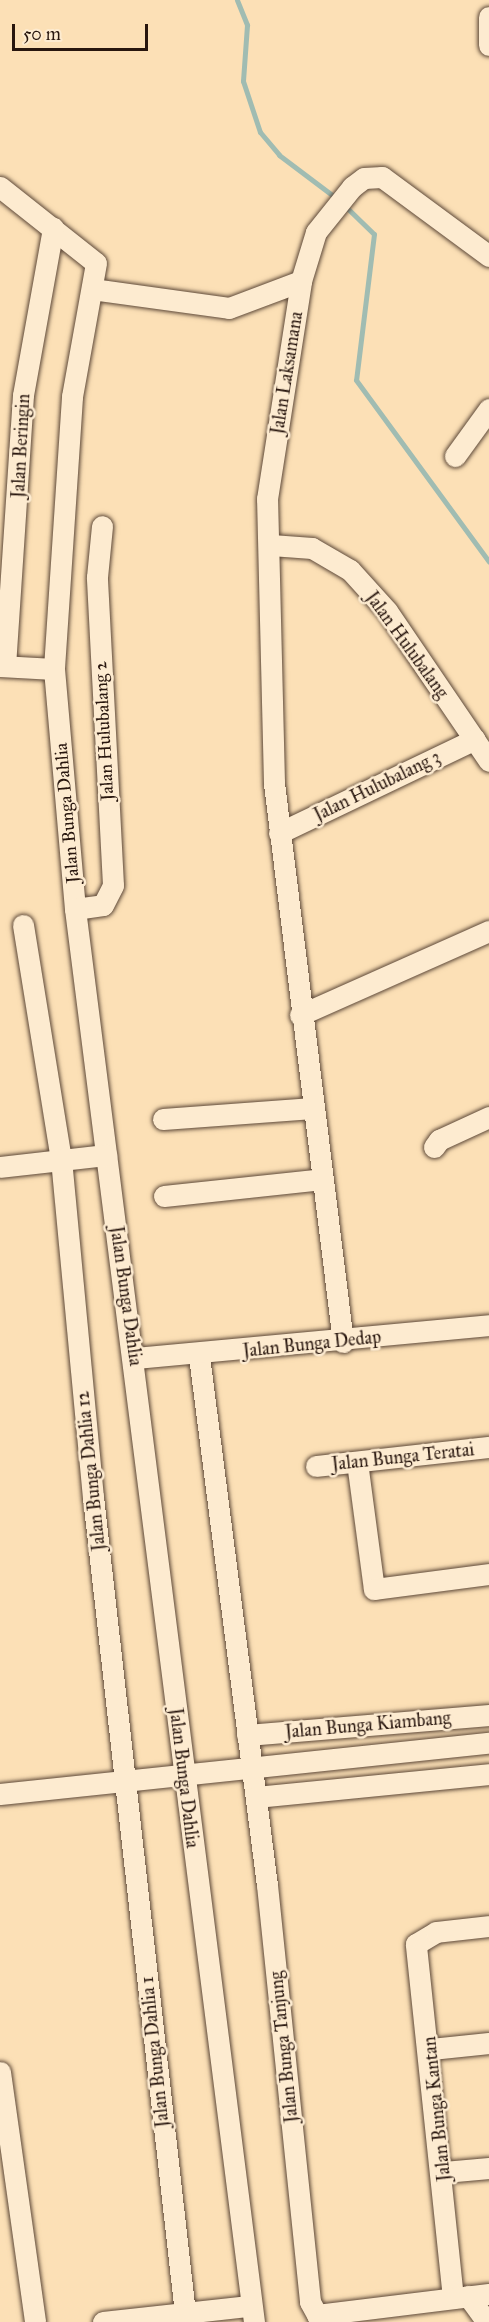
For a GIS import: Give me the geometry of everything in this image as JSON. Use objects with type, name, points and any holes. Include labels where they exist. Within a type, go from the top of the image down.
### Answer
[{"type":"street","points":[[489,17],[489,45]]},
{"type":"street","name":"Jalan Laksamana","points":[[343,1342],[300,1015],[279,833],[272,545],[267,499],[301,281],[316,232],[352,187],[378,176],[489,256]]},
{"type":"street","points":[[0,187],[53,228]]},
{"type":"street","name":"Jalan Bunga Dahlia","points":[[53,228],[93,257],[96,268],[72,397],[54,669],[75,909],[106,1155],[135,1358],[184,1777],[251,2314]]},
{"type":"street","name":"Jalan Beringin","points":[[3,666],[23,395],[53,228]]},
{"type":"street","points":[[92,289],[229,308],[301,281]]},
{"type":"street","points":[[455,456],[489,409]]},
{"type":"street","name":"Jalan Hulubalang 2","points":[[75,909],[103,905],[112,885],[97,577],[102,526]]},
{"type":"street","name":"Jalan Hulubalang","points":[[272,545],[312,548],[350,570],[387,611],[489,761]]},
{"type":"street","points":[[3,666],[54,669]]},
{"type":"street","name":"Jalan Hulubalang 3","points":[[279,833],[474,739]]},
{"type":"street","name":"Jalan Bunga Dahlia 12","points":[[24,925],[61,1159],[126,1782]]},
{"type":"street","points":[[300,1015],[489,931]]},
{"type":"street","points":[[164,1119],[313,1108]]},
{"type":"street","points":[[434,1147],[439,1140],[489,1117]]},
{"type":"street","points":[[0,1167],[106,1155]]},
{"type":"street","points":[[164,1196],[322,1179]]},
{"type":"street","name":"Jalan Bunga Dedap","points":[[135,1358],[199,1356],[489,1325]]},
{"type":"street","name":"Jalan Bunga Tanjung","points":[[199,1356],[256,1797],[310,2302],[319,2319]]},
{"type":"street","name":"Jalan Bunga Teratai","points":[[316,1466],[489,1447]]},
{"type":"street","points":[[357,1462],[374,1589],[489,1574]]},
{"type":"street","name":"Jalan Bunga Kiambang","points":[[247,1735],[489,1715]]},
{"type":"street","points":[[0,1794],[184,1777],[489,1743]]},
{"type":"street","points":[[256,1797],[489,1774]]},
{"type":"street","name":"Jalan Bunga Dahlia 1","points":[[126,1782],[185,2318]]},
{"type":"street","name":"Jalan Bunga Kantan","points":[[470,2296],[444,2172],[431,2049],[416,1944],[436,1932],[489,1926]]},
{"type":"street","points":[[431,2049],[489,2043]]},
{"type":"street","points":[[0,2072],[6,2174],[35,2322]]},
{"type":"street","points":[[444,2172],[489,2168]]},
{"type":"street","points":[[319,2319],[470,2296],[487,2322]]},
{"type":"street","points":[[103,2322],[251,2314]]},
{"type":"waterway","points":[[237,0],[247,25],[243,81],[260,132],[279,155],[336,198]]},
{"type":"waterway","points":[[343,204],[374,234],[356,380],[489,562]]}]
